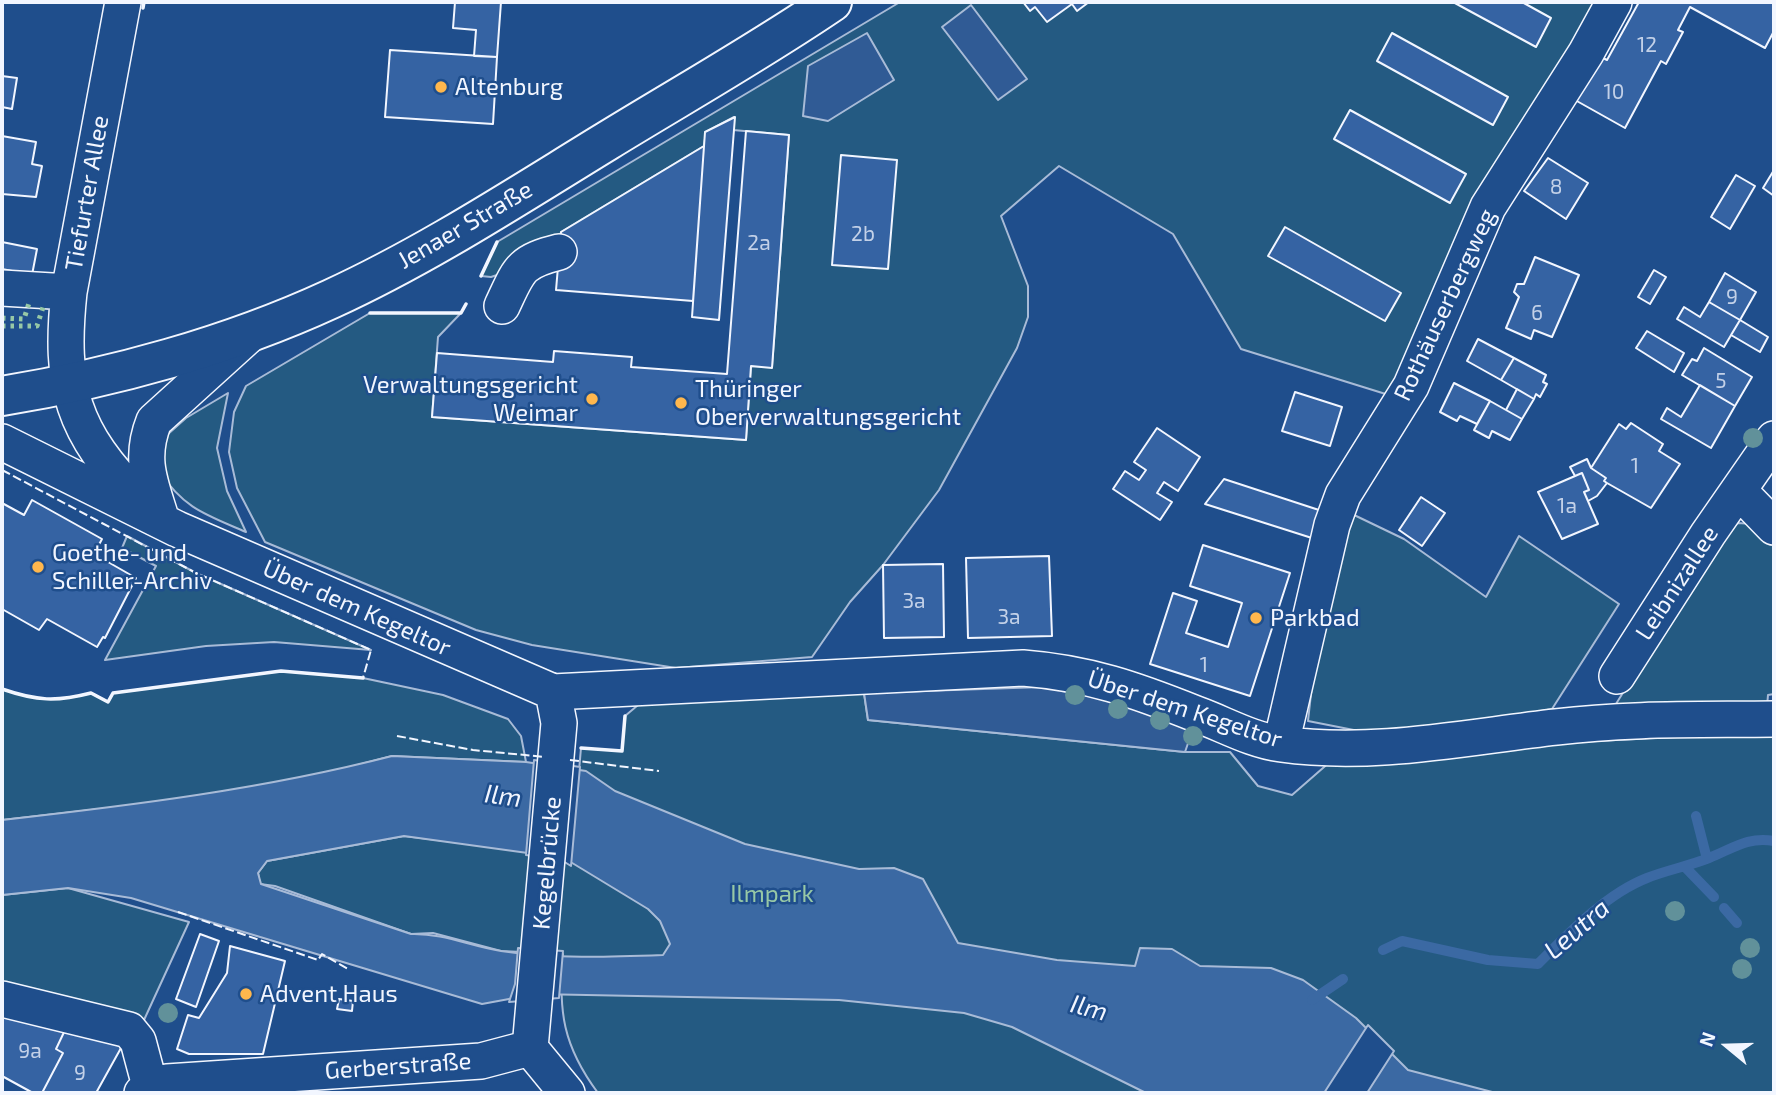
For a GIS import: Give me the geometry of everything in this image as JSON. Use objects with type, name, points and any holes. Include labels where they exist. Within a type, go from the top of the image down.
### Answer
[{"type":"main road","name":"Jenaer Straße","points":[[2,396],[68,386],[254,331],[332,298],[413,256],[832,2]]},
{"type":"street","name":"Tiefurter Allee","points":[[68,386],[65,336],[69,292],[123,2]]},
{"type":"street","name":"Rothäuserbergweg","points":[[1281,744],[1332,525],[1343,495],[1411,386],[1489,207],[1586,52],[1614,2]]},
{"type":"street","points":[[502,306],[516,277],[530,260],[559,252]]},
{"type":"street","points":[[2,288],[69,292]]},
{"type":"street","points":[[162,522],[147,475],[145,454],[146,440],[154,421],[254,331]]},
{"type":"street","name":"Über dem Kegeltor","points":[[68,386],[91,444],[114,474],[162,522]]},
{"type":"street","name":"Leibnizallee","points":[[1617,676],[1774,439]]},
{"type":"street","name":"Über dem Kegeltor","points":[[2,442],[162,522],[556,708],[1023,668],[1063,671],[1102,679],[1251,737],[1281,744],[1413,746],[1559,726],[1774,719]]},
{"type":"street","points":[[1739,491],[1774,527]]},
{"type":"street","name":"Kegelbrücke","points":[[530,1048],[536,1003],[556,708]]},
{"type":"street","points":[[2,999],[130,1030],[138,1041],[146,1090]]},
{"type":"street","points":[[530,1048],[567,1093]]},
{"type":"street","name":"Gerberstraße","points":[[146,1090],[167,1082],[398,1079],[530,1048]]},
{"type":"green space","points":[[900,2],[1602,2],[1392,396],[1241,349],[1173,234],[1059,166],[1001,216],[1028,286],[1028,317],[1017,348],[939,490],[883,565],[850,602],[812,657],[676,668],[532,645],[476,630],[265,542],[237,488],[229,452],[234,412],[246,386],[370,313],[461,313],[438,337],[432,417],[746,440],[751,366],[772,367],[789,135],[733,130],[734,117],[706,132],[704,146],[561,232],[560,238],[500,274],[481,276],[497,242]]},
{"type":"green space","points":[[228,393],[217,448],[227,491],[246,532],[197,510],[178,495],[160,472],[167,435],[186,418]]},
{"type":"green space","points":[[1352,514],[1404,539],[1486,597],[1519,536],[1619,604],[1552,709],[1422,733],[1369,733],[1308,721],[1318,631]]},
{"type":"green space","points":[[1737,523],[1754,524],[1774,543],[1774,694],[1768,695],[1767,707],[1611,712],[1629,683],[1634,666]]},
{"type":"green space","points":[[127,536],[196,573],[371,650],[274,642],[206,646],[105,660],[156,566],[122,548]]},
{"type":"green space","points":[[281,671],[363,678],[443,695],[508,719],[521,736],[526,762],[392,756],[323,774],[179,800],[2,820],[2,689],[46,699],[91,693],[108,702],[113,693]]},
{"type":"green space","name":"Ilmpark","points":[[864,693],[868,720],[1185,752],[1230,752],[1258,786],[1292,795],[1339,754],[1774,732],[1774,1093],[598,1093],[586,1076],[570,1043],[561,993],[563,954],[501,951],[433,933],[411,934],[275,886],[260,884],[258,873],[267,861],[404,836],[520,850],[564,858],[571,862],[581,748],[622,751],[625,716],[644,700]]},
{"type":"green space","points":[[68,888],[189,922],[144,1020],[2,983],[2,895]]},
{"type":"shaded area","points":[[971,5],[1027,79],[998,100],[942,27]]},
{"type":"shaded area","points":[[867,33],[894,80],[828,121],[803,116],[808,66]]},
{"type":"shaded area","points":[[1043,687],[1108,693],[1194,726],[1185,752],[868,720],[864,693]]},
{"type":"water","name":"Ilm","points":[[392,756],[526,762],[586,771],[615,791],[745,844],[859,869],[894,868],[923,879],[958,943],[1057,960],[1135,966],[1140,948],[1172,949],[1200,966],[1271,968],[1303,980],[1356,1018],[1408,1070],[1496,1093],[1146,1093],[1012,1027],[964,1013],[839,1000],[536,994],[482,1004],[131,898],[68,888],[2,895],[2,820],[198,795],[344,768]],"holes":[[[404,836],[564,858],[648,909],[660,921],[670,944],[663,955],[541,955],[501,951],[434,936],[411,934],[261,884],[258,873],[267,861]]]},
{"type":"pier","points":[[534,760],[580,767],[571,866],[563,861],[526,855]]},
{"type":"pier","points":[[518,948],[563,951],[559,998],[509,1002],[515,984]]},
{"type":"pier","points":[[1368,1025],[1394,1051],[1367,1093],[1324,1093]]},
{"type":"building","points":[[455,2],[501,2],[497,57],[474,56],[476,30],[453,28]]},
{"type":"building","points":[[1023,2],[1089,2],[1077,11],[1072,4],[1047,22],[1035,7],[1030,11]]},
{"type":"building","points":[[1453,2],[1522,2],[1551,18],[1536,47]]},
{"type":"building","points":[[1639,2],[1774,2],[1774,31],[1765,48],[1690,7],[1678,30],[1683,32],[1666,64],[1661,61],[1625,128],[1575,100],[1599,56],[1607,60]]},
{"type":"building","points":[[1392,33],[1508,97],[1493,125],[1377,61]]},
{"type":"building","name":"Altenburg","points":[[390,50],[497,57],[493,124],[385,117]]},
{"type":"building","points":[[2,76],[17,78],[12,109],[2,107]]},
{"type":"building","points":[[1350,110],[1466,174],[1450,203],[1334,139]]},
{"type":"building","points":[[735,117],[719,320],[692,317],[705,132]]},
{"type":"building","points":[[746,131],[789,135],[772,368],[751,366],[746,440],[432,417],[437,353],[553,362],[554,351],[632,357],[631,367],[727,374]]},
{"type":"building","points":[[2,136],[36,142],[32,164],[42,166],[36,197],[2,194]]},
{"type":"building","points":[[704,146],[693,301],[556,290],[561,232]]},
{"type":"building","points":[[841,155],[897,160],[888,269],[832,265]]},
{"type":"building","points":[[1548,158],[1588,183],[1566,219],[1524,191]]},
{"type":"building","points":[[1774,170],[1774,196],[1763,188]]},
{"type":"building","points":[[1736,175],[1755,186],[1730,229],[1711,217]]},
{"type":"building","points":[[1285,227],[1401,293],[1385,321],[1268,256]]},
{"type":"building","points":[[2,242],[37,249],[32,275],[2,269]]},
{"type":"building","points":[[1535,257],[1579,275],[1552,337],[1534,330],[1531,339],[1506,328],[1519,297],[1514,292],[1517,284],[1524,284]]},
{"type":"building","points":[[1654,270],[1666,277],[1650,304],[1638,297]]},
{"type":"building","points":[[1725,273],[1756,292],[1740,320],[1709,302]]},
{"type":"building","points":[[1709,302],[1740,320],[1724,347],[1677,319],[1684,307],[1700,317]]},
{"type":"building","points":[[1740,320],[1768,337],[1760,352],[1731,335]]},
{"type":"building","points":[[1647,331],[1684,353],[1674,372],[1636,348]]},
{"type":"building","points":[[1478,339],[1514,358],[1501,380],[1467,361]]},
{"type":"building","points":[[1704,348],[1752,377],[1735,406],[1682,375],[1692,359],[1697,361]]},
{"type":"building","points":[[1514,358],[1546,375],[1543,382],[1547,384],[1540,397],[1536,394],[1534,399],[1501,380]]},
{"type":"building","points":[[1454,383],[1490,401],[1477,424],[1460,416],[1457,421],[1440,412]]},
{"type":"building","points":[[1700,385],[1735,406],[1711,448],[1661,419],[1667,408],[1681,417]]},
{"type":"building","points":[[1517,389],[1534,399],[1522,419],[1506,410]]},
{"type":"building","points":[[1295,392],[1342,407],[1330,446],[1282,431]]},
{"type":"building","points":[[1490,401],[1522,419],[1510,440],[1492,431],[1489,438],[1474,430]]},
{"type":"building","points":[[1631,423],[1663,444],[1659,451],[1680,464],[1651,508],[1604,481],[1606,478],[1591,468],[1619,424],[1626,429]]},
{"type":"building","points":[[1157,428],[1200,457],[1178,491],[1164,482],[1157,493],[1172,502],[1160,520],[1113,489],[1125,471],[1139,480],[1146,470],[1134,462]]},
{"type":"building","points":[[1587,459],[1591,468],[1606,478],[1604,481],[1607,483],[1597,496],[1588,501],[1584,492],[1589,490],[1582,473],[1575,476],[1570,467]]},
{"type":"building","points":[[1582,473],[1589,490],[1584,492],[1598,524],[1562,539],[1538,492]]},
{"type":"building","points":[[1224,479],[1322,511],[1315,539],[1205,504]]},
{"type":"building","points":[[1421,497],[1445,513],[1422,546],[1399,530]]},
{"type":"building","points":[[32,500],[102,539],[94,554],[136,578],[105,638],[103,637],[97,647],[47,619],[39,630],[2,609],[2,503],[24,515]]},
{"type":"building","name":"Parkbad","points":[[1203,545],[1290,573],[1250,696],[1150,664],[1173,593],[1197,601],[1186,633],[1228,647],[1242,603],[1190,586]]},
{"type":"building","points":[[1049,556],[1052,636],[968,638],[966,558]]},
{"type":"building","points":[[943,564],[944,637],[884,638],[883,565]]},
{"type":"building","points":[[200,934],[219,941],[196,1007],[176,999]]},
{"type":"building","name":"Advent Haus","points":[[230,946],[285,961],[263,1054],[189,1054],[177,1049],[188,1015],[199,1018],[227,973]]},
{"type":"building","points":[[339,999],[353,1001],[352,1011],[337,1009]]},
{"type":"building","points":[[2,1010],[66,1028],[56,1049],[63,1053],[42,1093],[33,1093],[2,1076]]},
{"type":"building","points":[[66,1028],[117,1040],[121,1048],[96,1093],[42,1093],[63,1053],[56,1049]]},
{"type":"waterway","name":"Leutra","points":[[1696,816],[1707,859]]},
{"type":"waterway","name":"Leutra","points":[[1383,950],[1402,941],[1488,960],[1538,964],[1589,915],[1632,885],[1740,844],[1756,840],[1774,841]]},
{"type":"waterway","name":"Leutra","points":[[1685,867],[1714,897]]},
{"type":"waterway","name":"Leutra","points":[[1724,908],[1737,923]]},
{"type":"waterway","name":"Leutra","points":[[1312,1000],[1343,979]]},
{"type":"hedge","points":[[2,318],[24,319],[29,303]]},
{"type":"hedge","points":[[2,326],[37,326],[44,304]]},
{"type":"fence","points":[[2,470],[196,573],[371,650],[363,678]]},
{"type":"fence","points":[[397,736],[473,750],[545,757]]},
{"type":"fence","points":[[570,760],[659,771]]},
{"type":"fence","points":[[178,912],[318,960],[322,954],[348,969]]},
{"type":"wall","points":[[143,8],[144,2]]},
{"type":"wall","points":[[481,276],[497,242]]},
{"type":"wall","points":[[370,313],[461,313],[466,304]]},
{"type":"wall","points":[[2,689],[46,699],[91,693],[108,702],[113,693],[281,671],[363,678]]},
{"type":"wall","points":[[581,748],[622,751],[625,716]]},
{"type":"place","name":"Altenburg","points":[[441,87]]},
{"type":"place","name":"Verwaltungsgericht Weimar","points":[[592,399]]},
{"type":"place","name":"Thüringer Oberverwaltungsgericht","points":[[681,403]]},
{"type":"place","name":"Goethe- und Schiller-Archiv","points":[[38,567]]},
{"type":"place","name":"Parkbad","points":[[1256,618]]},
{"type":"place","name":"Advent Haus","points":[[246,994]]}]
